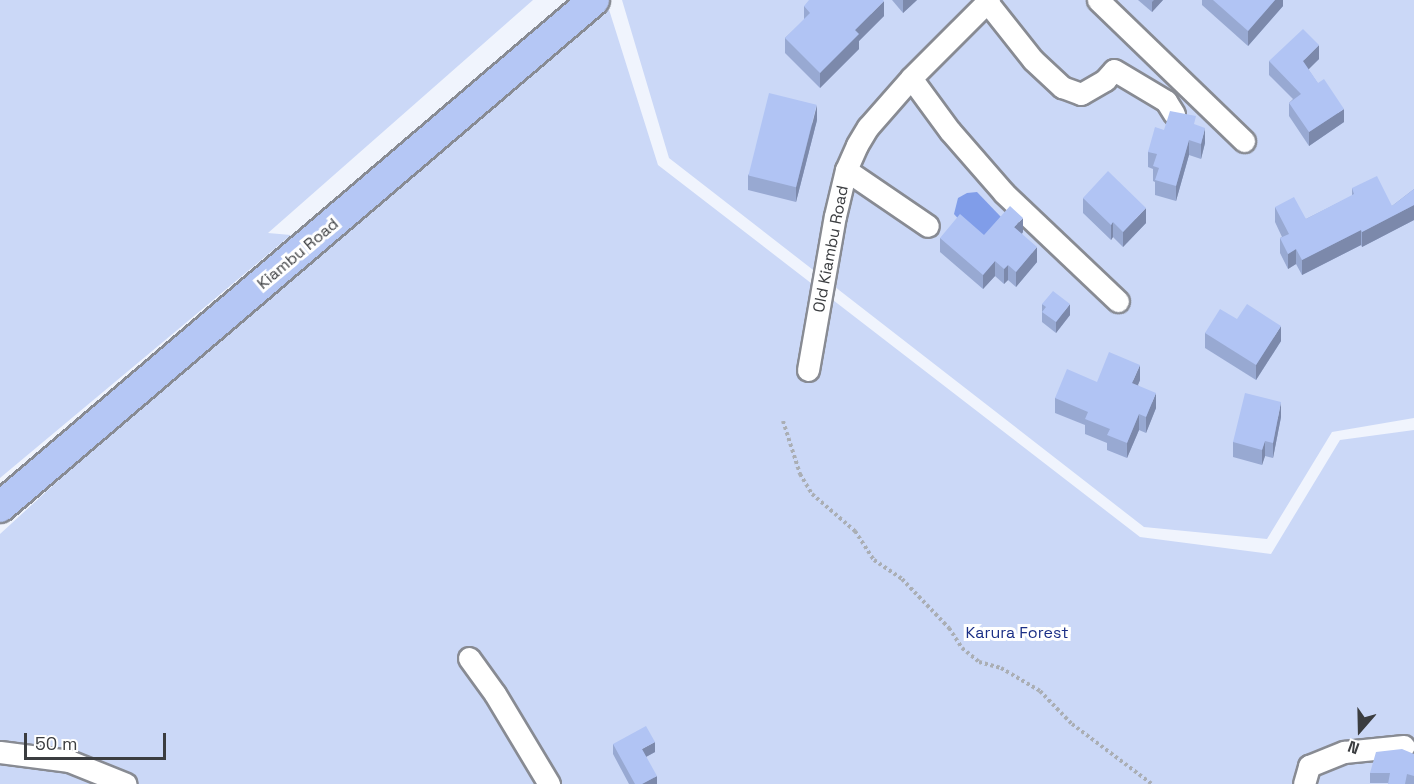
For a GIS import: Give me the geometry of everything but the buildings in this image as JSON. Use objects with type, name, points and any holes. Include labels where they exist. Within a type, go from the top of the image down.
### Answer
[{"type":"highway","name":"Kiambu Road","points":[[0,507],[594,0]]},
{"type":"street","points":[[1098,0],[1244,141]]},
{"type":"street","points":[[988,1],[1033,60],[1062,87],[1081,94],[1105,80],[1114,70],[1166,101],[1174,114]]},
{"type":"street","name":"Old Kiambu Road","points":[[808,370],[835,216],[846,170],[868,127],[911,78],[988,1]]},
{"type":"street","points":[[911,78],[950,131],[1004,193],[1118,301]]},
{"type":"street","points":[[846,170],[928,226]]},
{"type":"street","points":[[469,658],[495,694],[549,784]]},
{"type":"street","points":[[1305,784],[1309,766],[1344,752],[1404,746]]},
{"type":"street","points":[[0,752],[69,761],[126,784]]},
{"type":"path","points":[[783,421],[800,474],[812,494],[855,531],[874,560],[902,579],[949,628],[962,648],[979,662],[1001,668],[1040,691],[1072,724],[1152,783]]},
{"type":"green space","points":[[0,0],[533,0],[268,233],[291,235],[0,478]]},
{"type":"green space","name":"Karura Forest","points":[[583,0],[606,0],[658,165],[1140,537],[1271,554],[1340,440],[1414,430],[1414,784],[0,784],[0,534]]},
{"type":"green space","points":[[622,0],[1414,0],[1414,418],[1332,432],[1267,539],[1144,527],[669,158]]},
{"type":"water","points":[[977,192],[1001,217],[986,237],[962,223],[954,214],[958,198],[967,193]]}]
